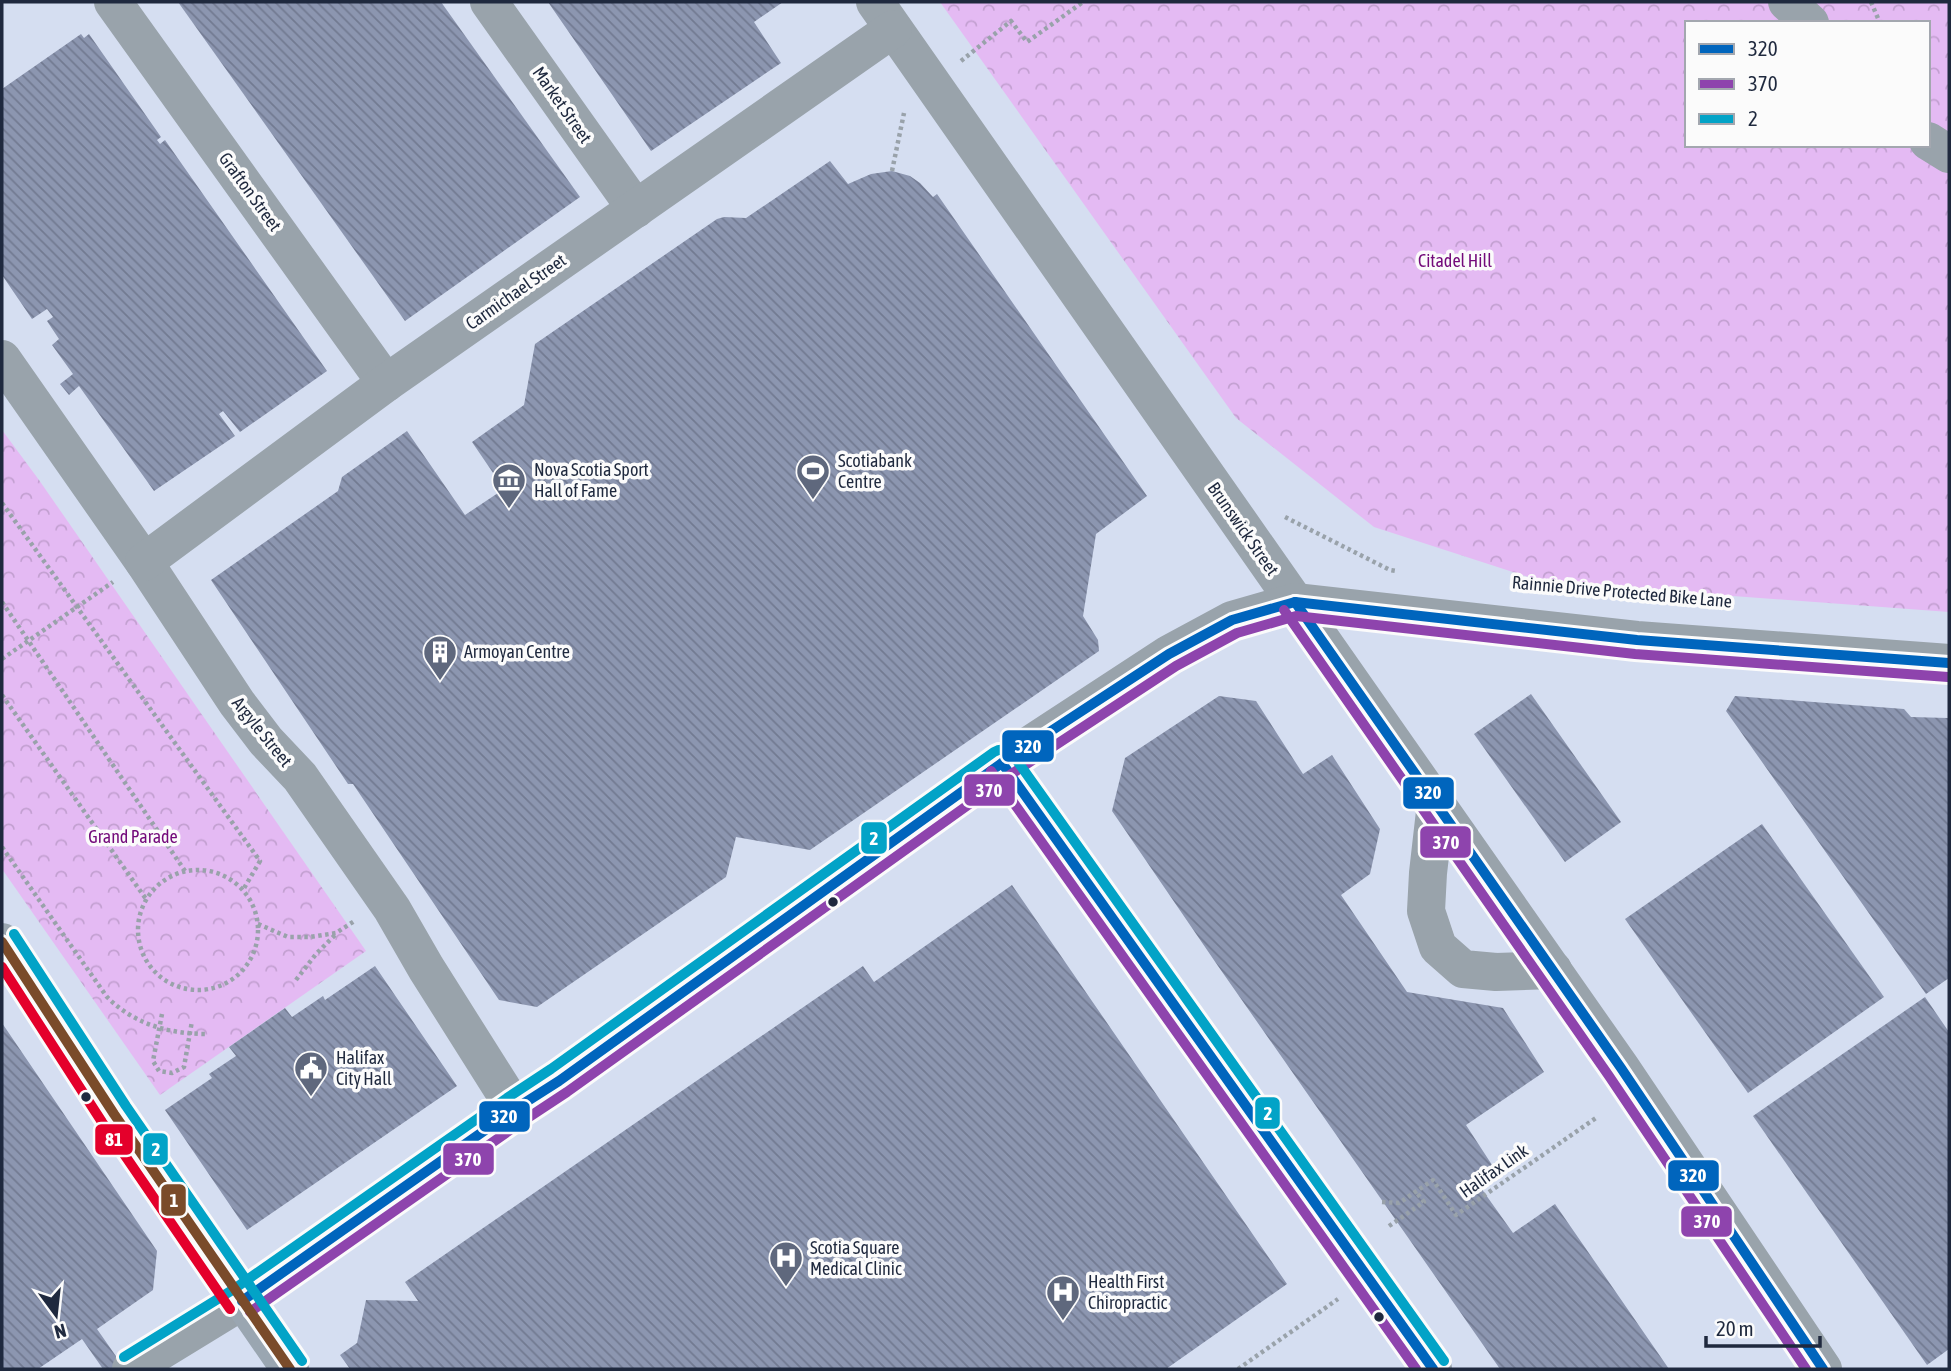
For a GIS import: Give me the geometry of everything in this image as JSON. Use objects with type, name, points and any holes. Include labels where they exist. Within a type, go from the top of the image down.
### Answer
[{"type":"main road","points":[[2,942],[114,1114],[290,1369]]},
{"type":"street","name":"Grafton Street","points":[[113,2],[386,383]]},
{"type":"street","name":"Market Street","points":[[489,2],[636,209]]},
{"type":"street","points":[[1787,2],[1808,21]]},
{"type":"street","name":"Carmichael Street","points":[[130,571],[386,383],[636,209],[884,15]]},
{"type":"street","name":"Brunswick Street","points":[[884,15],[1621,1068],[1823,1369]]},
{"type":"street","points":[[1930,142],[1949,154]]},
{"type":"street","name":"Argyle Street","points":[[2,359],[130,571],[266,741],[300,777],[385,900],[515,1110]]},
{"type":"street","points":[[131,1369],[242,1301],[559,1081],[1002,763],[1169,654],[1232,620],[1295,602],[1637,640],[1949,663]]},
{"type":"street","points":[[1002,763],[1433,1369]]},
{"type":"street","points":[[1436,803],[1426,911],[1437,947],[1463,969],[1496,972],[1552,970]]},
{"type":"path","points":[[892,171],[907,103],[1011,21],[1027,42],[1083,2]]},
{"type":"path","points":[[1871,2],[1879,21]]},
{"type":"path","points":[[2,503],[260,861],[243,890]]},
{"type":"path","points":[[1282,515],[1390,570],[1402,573]]},
{"type":"path","points":[[2,659],[130,571]]},
{"type":"path","points":[[2,602],[186,871]]},
{"type":"path","points":[[2,695],[146,899]]},
{"type":"path","points":[[2,847],[107,997],[117,1007],[159,1029],[207,1034]]},
{"type":"path","points":[[186,871],[211,871],[229,878],[243,890],[253,906],[258,924],[257,944],[249,962],[236,977],[217,987],[197,991],[176,986],[158,975],[145,959],[141,949],[138,919],[146,899],[158,884],[174,874],[186,871]]},
{"type":"path","points":[[296,980],[336,933],[385,900]]},
{"type":"path","points":[[258,924],[288,937],[336,933]]},
{"type":"path","points":[[162,1014],[153,1061],[159,1071],[172,1073],[184,1067],[192,1020]]},
{"type":"path","name":"Halifax Link","points":[[1382,1202],[1399,1203],[1433,1180],[1456,1215],[1596,1118]]},
{"type":"path","points":[[1390,1226],[1424,1202],[1416,1192]]},
{"type":"path","points":[[1238,1369],[1329,1306]]},
{"type":"green space","name":"Citadel Hill","points":[[940,2],[1949,2],[1949,612],[1544,582],[1374,527],[1236,418]]},
{"type":"green space","name":"Grand Parade","points":[[2,430],[366,951],[160,1095],[2,869]]},
{"type":"building","points":[[178,2],[441,2],[580,197],[405,321]]},
{"type":"building","points":[[548,2],[783,2],[754,22],[781,63],[651,151]]},
{"type":"building","points":[[81,34],[84,38],[89,34],[161,137],[157,140],[160,144],[165,140],[327,371],[240,432],[223,411],[219,414],[235,436],[154,491],[79,386],[69,395],[60,384],[73,374],[52,345],[59,339],[47,321],[53,317],[47,309],[32,319],[2,275],[2,89]]},
{"type":"building","name":"Scotiabank Centre","points":[[830,161],[848,184],[871,174],[892,171],[910,176],[933,197],[937,194],[1147,496],[1096,534],[1083,616],[1098,640],[1099,651],[810,850],[736,837],[726,877],[537,1007],[499,1000],[353,784],[348,784],[211,580],[338,491],[342,477],[407,431],[465,515],[504,489],[472,442],[524,405],[535,344],[717,219],[746,218]]},
{"type":"building","points":[[1531,694],[1621,822],[1565,862],[1474,734]]},
{"type":"building","points":[[1219,696],[1256,701],[1303,774],[1332,755],[1380,829],[1370,874],[1341,895],[1407,992],[1503,1008],[1544,1072],[1466,1125],[1494,1168],[1476,1181],[1513,1233],[1555,1204],[1669,1369],[1500,1369],[1112,811],[1125,758]]},
{"type":"building","points":[[1735,696],[1904,709],[1911,717],[1948,718],[1949,978],[1926,994],[1726,711]]},
{"type":"building","points":[[1762,824],[1884,997],[1748,1093],[1625,919]]},
{"type":"building","points":[[1012,885],[1287,1284],[1166,1369],[350,1369],[340,1355],[357,1343],[366,1300],[418,1301],[405,1282],[863,966],[874,982]]},
{"type":"building","name":"Halifax City Hall","points":[[375,966],[457,1086],[247,1230],[165,1110],[212,1078],[209,1074],[236,1056],[229,1047],[285,1008],[292,1017],[323,996],[325,1000]]},
{"type":"building","points":[[1925,997],[1949,1032],[1949,1349],[1927,1365],[1753,1116]]},
{"type":"building","points":[[2,1023],[157,1251],[153,1290],[97,1329],[125,1369],[103,1369],[82,1339],[38,1369],[2,1369]]},
{"type":"transit line","name":"320","points":[[1295,602],[1621,1068],[1823,1369]]},
{"type":"transit line","name":"320","points":[[242,1301],[559,1081],[1002,763],[1169,654],[1232,620],[1295,602],[1637,640],[1949,663]]},
{"type":"transit line","name":"370","points":[[1284,610],[1609,1076],[1806,1369]]},
{"type":"transit line","name":"370","points":[[250,1312],[567,1092],[1010,775],[1176,666],[1237,633],[1296,616],[1635,654],[1948,677]]},
{"type":"transit line","name":"2","points":[[124,1357],[234,1289],[551,1069],[994,752],[1002,750],[1013,755],[1444,1361]]},
{"type":"transit line","name":"320","points":[[1002,763],[1433,1369]]},
{"type":"transit line","name":"370","points":[[991,771],[1416,1369]]},
{"type":"transit line","name":"2","points":[[14,934],[126,1106],[302,1361]]},
{"type":"transit line","name":"1","points":[[2,942],[114,1114],[290,1369]]},
{"type":"transit line","name":"81","points":[[2,967],[102,1122],[230,1309]]},
{"type":"place","name":"Scotiabank Centre","points":[[813,501]]},
{"type":"place","name":"Nova Scotia Sport Hall of Fame","points":[[509,510]]},
{"type":"place","name":"Armoyan Centre","points":[[440,682]]},
{"type":"place","name":"Halifax City Hall","points":[[311,1098]]},
{"type":"place","name":"Scotia Square Medical Clinic","points":[[786,1288]]},
{"type":"place","name":"Health First Chiropractic","points":[[1063,1322]]}]
